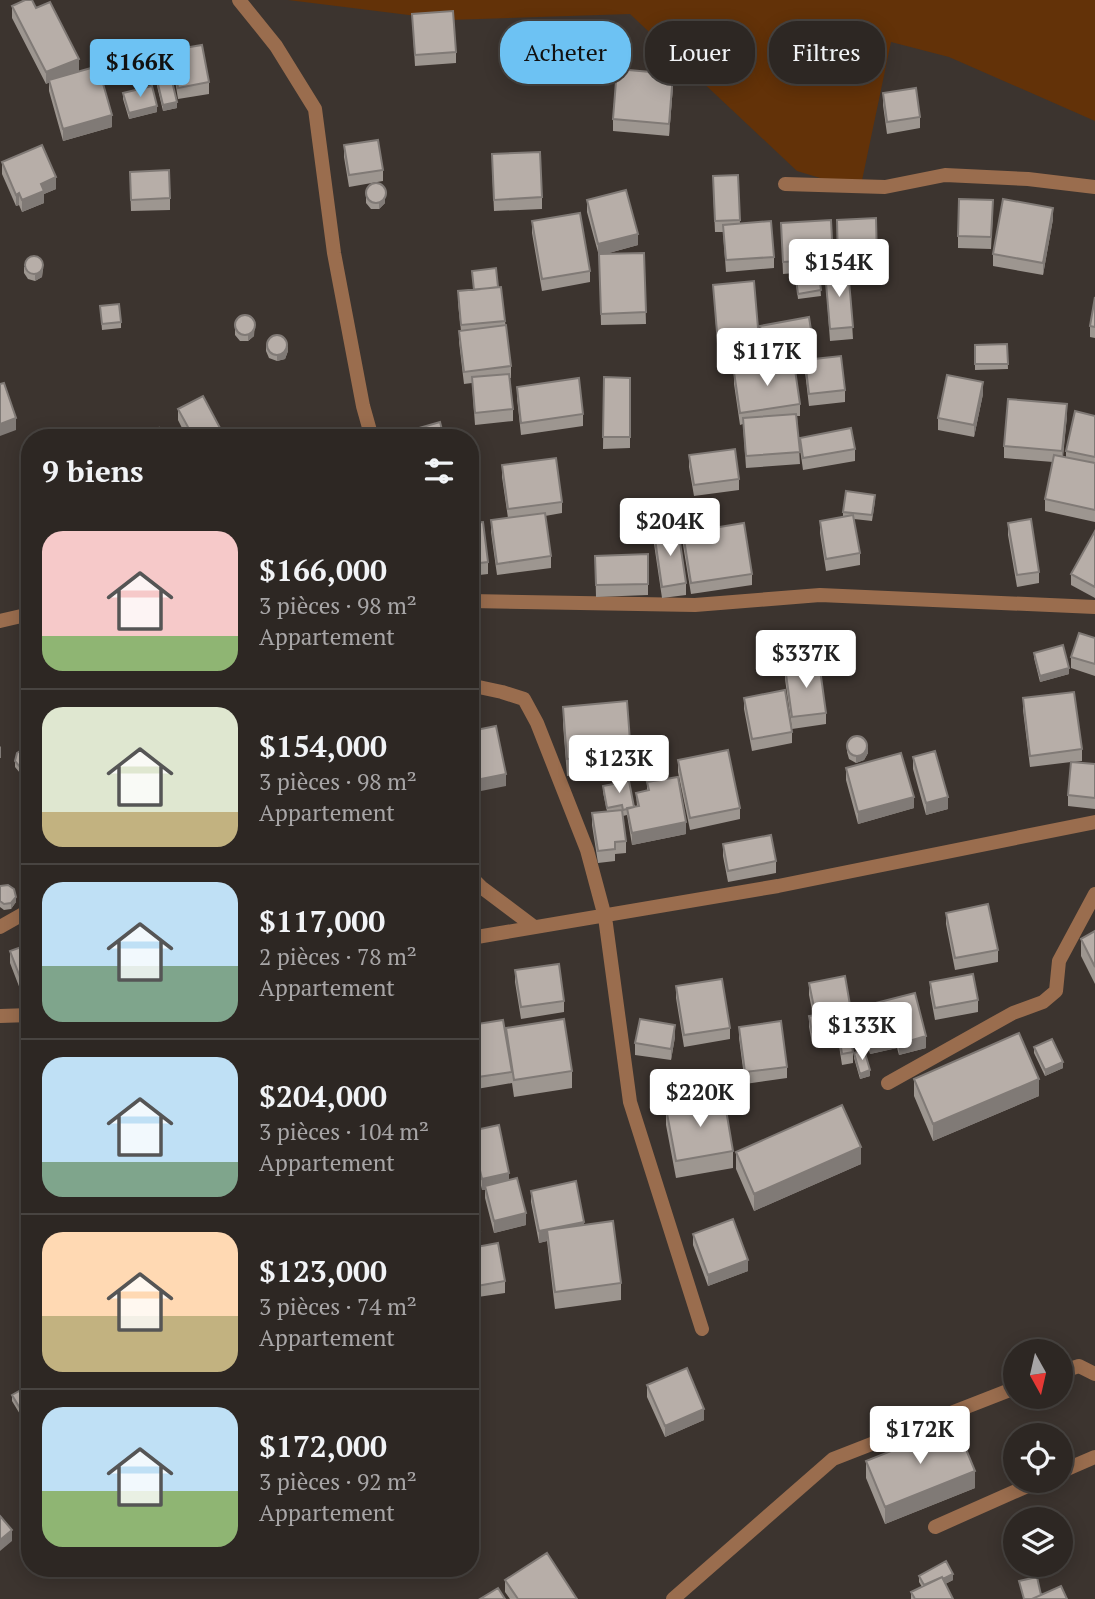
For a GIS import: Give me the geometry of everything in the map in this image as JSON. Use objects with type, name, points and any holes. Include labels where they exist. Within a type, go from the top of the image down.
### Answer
[{"type":"street","points":[[239,0],[276,46],[315,109],[334,253],[369,429]]},
{"type":"street","points":[[785,184],[885,187],[945,174],[1028,179],[1095,187]]},
{"type":"street","points":[[479,601],[695,604],[820,595],[1095,607]]},
{"type":"street","points":[[0,621],[21,616]]},
{"type":"street","points":[[479,688],[524,699],[587,850],[605,917],[630,1102],[702,1329]]},
{"type":"street","points":[[479,936],[778,886],[1095,822]]},
{"type":"street","points":[[479,885],[533,926]]},
{"type":"street","points":[[888,1083],[1013,1013],[1043,1002],[1056,991],[1059,961],[1095,894]]},
{"type":"street","points":[[0,927],[21,915]]},
{"type":"street","points":[[0,1016],[21,1015]]},
{"type":"street","points":[[1073,1368],[1079,1366],[1095,1374]]},
{"type":"street","points":[[673,1599],[833,1459],[1003,1393]]},
{"type":"street","points":[[1073,1466],[1095,1457]]},
{"type":"street","points":[[935,1527],[1012,1493]]},
{"type":"shaded area","points":[[288,0],[1095,0],[1095,121],[949,57],[891,42],[885,71],[885,21],[769,21],[769,84],[882,84],[860,190],[797,171],[704,84],[755,84],[755,21],[645,21],[645,28],[630,14],[449,20]]},
{"type":"building","points":[[32,0],[36,8],[50,2],[79,59],[46,72],[12,6]]},
{"type":"building","points":[[453,11],[456,52],[415,55],[412,14]]},
{"type":"building","points":[[202,45],[209,82],[178,88],[172,50]]},
{"type":"building","points":[[98,66],[112,115],[63,129],[49,80]]},
{"type":"building","points":[[631,70],[645,72],[645,84],[672,84],[669,124],[613,119],[616,84],[631,84]]},
{"type":"building","points":[[171,77],[177,102],[163,105],[157,80]]},
{"type":"building","points":[[152,86],[157,106],[129,113],[123,93]]},
{"type":"building","points":[[916,88],[920,117],[887,122],[883,93]]},
{"type":"building","points":[[378,140],[383,170],[349,175],[344,145]]},
{"type":"building","points":[[42,145],[56,177],[41,184],[44,191],[22,200],[19,193],[16,195],[2,162]]},
{"type":"building","points":[[540,152],[542,197],[494,200],[492,154]]},
{"type":"building","points":[[169,170],[170,198],[131,200],[130,172]]},
{"type":"building","points":[[738,175],[740,220],[715,221],[713,176]]},
{"type":"building","points":[[376,183],[383,186],[386,193],[383,200],[376,203],[369,200],[366,193],[369,186]]},
{"type":"building","points":[[626,190],[638,234],[598,244],[587,200]]},
{"type":"building","points":[[959,199],[993,200],[991,237],[958,236]]},
{"type":"building","points":[[1003,199],[1053,208],[1043,263],[993,254]]},
{"type":"building","points":[[580,213],[590,271],[542,279],[532,221]]},
{"type":"building","points":[[876,218],[877,260],[838,262],[837,220]]},
{"type":"building","points":[[831,220],[833,259],[783,262],[781,223]]},
{"type":"building","points":[[771,221],[774,257],[726,260],[723,225]]},
{"type":"building","points":[[644,253],[646,312],[601,314],[599,254]]},
{"type":"building","points":[[30,256],[38,256],[43,265],[41,272],[30,274],[25,269],[25,261]]},
{"type":"building","points":[[496,268],[498,287],[474,290],[472,271]]},
{"type":"building","points":[[818,268],[821,290],[798,294],[795,271]]},
{"type":"building","points":[[848,269],[853,327],[830,329],[825,271]]},
{"type":"building","points":[[754,281],[760,352],[719,355],[713,285]]},
{"type":"building","points":[[501,287],[505,321],[461,325],[458,291]]},
{"type":"building","points":[[1095,297],[1095,327],[1090,326]]},
{"type":"building","points":[[119,304],[121,322],[102,324],[100,306]]},
{"type":"building","points":[[245,315],[252,318],[255,325],[252,332],[245,335],[238,332],[235,325],[238,318]]},
{"type":"building","points":[[809,317],[813,343],[765,352],[760,326]]},
{"type":"building","points":[[506,325],[511,366],[464,372],[459,331]]},
{"type":"building","points":[[277,335],[284,338],[287,345],[284,352],[277,355],[270,352],[267,345],[270,338]]},
{"type":"building","points":[[1007,344],[1008,364],[975,364],[975,345]]},
{"type":"building","points":[[841,356],[845,390],[809,394],[805,360]]},
{"type":"building","points":[[794,363],[800,404],[740,413],[734,372]]},
{"type":"building","points":[[509,374],[513,409],[475,413],[472,377]]},
{"type":"building","points":[[947,375],[983,382],[974,425],[938,418]]},
{"type":"building","points":[[604,377],[630,378],[630,437],[603,437]]},
{"type":"building","points":[[579,378],[583,414],[521,423],[517,387]]},
{"type":"building","points":[[4,383],[16,418],[0,424],[0,384]]},
{"type":"building","points":[[203,396],[220,428],[228,429],[189,429],[178,409]]},
{"type":"building","points":[[1008,399],[1067,404],[1062,451],[1004,446]]},
{"type":"building","points":[[1075,411],[1095,416],[1095,457],[1066,451]]},
{"type":"building","points":[[796,414],[800,452],[746,456],[743,418]]},
{"type":"building","points":[[440,422],[442,429],[416,429]]},
{"type":"building","points":[[851,428],[855,449],[803,458],[800,438]]},
{"type":"building","points":[[735,449],[739,479],[694,485],[689,455]]},
{"type":"building","points":[[1054,455],[1095,463],[1095,510],[1045,499]]},
{"type":"building","points":[[556,458],[562,502],[508,509],[502,465]]},
{"type":"building","points":[[846,491],[875,495],[872,515],[843,512]]},
{"type":"building","points":[[545,513],[551,556],[497,564],[491,520]]},
{"type":"building","points":[[853,515],[860,553],[826,559],[820,521]]},
{"type":"building","points":[[1031,519],[1039,572],[1017,575],[1008,523]]},
{"type":"building","points":[[479,522],[483,522],[488,562],[479,563]]},
{"type":"building","points":[[744,523],[752,574],[691,583],[683,533]]},
{"type":"building","points":[[678,529],[686,583],[662,587],[654,532]]},
{"type":"building","points":[[1095,531],[1095,587],[1071,574]]},
{"type":"building","points":[[648,554],[648,584],[596,585],[595,556]]},
{"type":"building","points":[[1079,633],[1095,638],[1095,664],[1071,657]]},
{"type":"building","points":[[1063,645],[1069,668],[1040,676],[1034,653]]},
{"type":"building","points":[[819,662],[826,713],[792,717],[785,667]]},
{"type":"building","points":[[785,690],[792,732],[752,739],[744,698]]},
{"type":"building","points":[[1074,692],[1082,749],[1030,756],[1023,698]]},
{"type":"building","points":[[627,701],[631,754],[567,759],[563,707]]},
{"type":"building","points":[[496,726],[506,774],[479,779],[479,729]]},
{"type":"building","points":[[857,736],[864,739],[867,746],[864,753],[857,756],[850,753],[847,746],[850,739]]},
{"type":"building","points":[[21,750],[21,767],[15,761],[17,753]]},
{"type":"building","points":[[728,750],[740,808],[690,818],[678,760]]},
{"type":"building","points":[[935,751],[948,797],[926,803],[913,757]]},
{"type":"building","points":[[901,753],[914,797],[858,812],[846,768]]},
{"type":"building","points":[[1071,762],[1095,764],[1095,798],[1068,795]]},
{"type":"building","points":[[678,777],[686,822],[632,833],[627,808],[639,806],[636,793],[649,790],[647,782]]},
{"type":"building","points":[[629,781],[634,807],[623,810],[622,805],[607,808],[603,786]]},
{"type":"building","points":[[622,810],[626,841],[615,842],[615,849],[598,851],[592,813]]},
{"type":"building","points":[[771,835],[776,861],[728,871],[723,844]]},
{"type":"building","points":[[8,885],[14,889],[16,897],[11,903],[4,904],[0,901],[0,886]]},
{"type":"building","points":[[988,904],[998,950],[955,958],[946,913]]},
{"type":"building","points":[[1095,931],[1095,967],[1081,939]]},
{"type":"building","points":[[21,947],[21,977],[20,977],[10,951]]},
{"type":"building","points":[[559,964],[564,1001],[521,1007],[515,970]]},
{"type":"building","points":[[973,974],[978,1000],[935,1008],[930,982]]},
{"type":"building","points":[[845,976],[850,1005],[815,1012],[809,983]]},
{"type":"building","points":[[722,979],[730,1028],[684,1035],[676,986]]},
{"type":"building","points":[[915,993],[926,1036],[899,1044],[897,1037],[870,1043],[864,1019],[853,1021],[852,1009]]},
{"type":"building","points":[[846,1010],[853,1052],[842,1054],[838,1027],[812,1032],[809,1016]]},
{"type":"building","points":[[564,1019],[572,1071],[514,1080],[506,1028]]},
{"type":"building","points":[[640,1019],[675,1025],[671,1049],[635,1043]]},
{"type":"building","points":[[503,1020],[512,1072],[479,1077],[479,1024]]},
{"type":"building","points":[[781,1021],[787,1067],[745,1072],[739,1027]]},
{"type":"building","points":[[1019,1033],[1039,1079],[933,1124],[914,1079]]},
{"type":"building","points":[[1052,1039],[1063,1062],[1045,1070],[1034,1047]]},
{"type":"building","points":[[864,1050],[870,1070],[860,1074],[854,1053]]},
{"type":"building","points":[[724,1098],[733,1151],[676,1161],[666,1108]]},
{"type":"building","points":[[842,1105],[861,1147],[754,1194],[736,1152]]},
{"type":"building","points":[[499,1125],[509,1173],[482,1179],[479,1166],[479,1129]]},
{"type":"building","points":[[517,1178],[526,1213],[494,1221],[485,1186]]},
{"type":"building","points":[[576,1181],[584,1222],[539,1231],[531,1191]]},
{"type":"building","points":[[733,1219],[748,1260],[708,1275],[693,1234]]},
{"type":"building","points":[[613,1221],[621,1283],[555,1292],[547,1230]]},
{"type":"building","points":[[498,1243],[505,1281],[479,1286],[479,1247]]},
{"type":"building","points":[[687,1368],[704,1409],[665,1426],[647,1385]]},
{"type":"building","points":[[21,1390],[21,1410],[12,1395]]},
{"type":"building","points":[[956,1425],[975,1471],[885,1507],[866,1461]]},
{"type":"building","points":[[0,1516],[12,1530],[0,1540]]},
{"type":"building","points":[[547,1553],[577,1599],[518,1599],[505,1580]]},
{"type":"building","points":[[946,1561],[953,1574],[924,1585],[919,1576]]},
{"type":"building","points":[[942,1577],[953,1599],[915,1599],[911,1592]]},
{"type":"building","points":[[1037,1577],[1041,1595],[1024,1599],[1019,1581]]},
{"type":"building","points":[[1061,1586],[1067,1599],[1032,1599]]},
{"type":"building","points":[[498,1588],[505,1599],[480,1599]]}]
